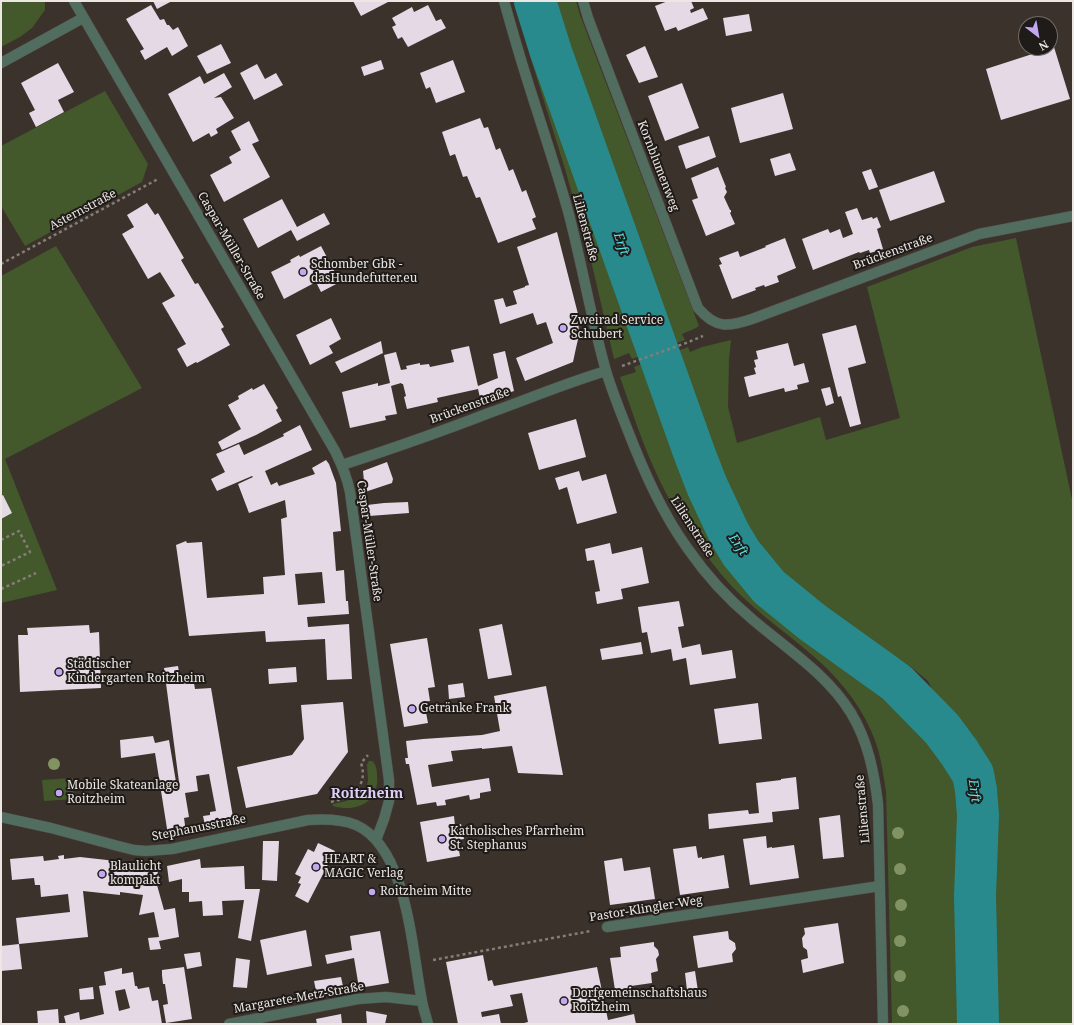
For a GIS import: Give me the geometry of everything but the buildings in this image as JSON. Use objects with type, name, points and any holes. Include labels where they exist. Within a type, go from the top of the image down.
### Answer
[{"type":"street","name":"Caspar-Müller-Straße","points":[[74,1],[335,451],[347,477],[389,780],[389,801],[376,840]]},
{"type":"street","name":"Lilienstraße","points":[[504,1],[525,74],[568,210],[606,371],[620,412],[658,499],[687,548],[707,574],[751,618],[815,671],[831,687],[850,712],[864,739],[869,754],[878,804],[883,1024]]},
{"type":"street","name":"Kornblumenweg","points":[[583,1],[588,18],[698,308],[716,323],[726,325]]},
{"type":"street","points":[[1,63],[84,18]]},
{"type":"street","name":"Brückenstraße","points":[[726,325],[752,319],[979,234],[1073,216]]},
{"type":"street","name":"Brückenstraße","points":[[342,465],[606,371]]},
{"type":"street","name":"Stephanusstraße","points":[[1,816],[134,850],[146,851],[172,849],[308,820],[322,819],[346,822],[356,825],[376,840]]},
{"type":"street","points":[[376,840],[387,855],[398,880],[428,1024]]},
{"type":"street","name":"Pastor-Klingler-Weg","points":[[607,927],[880,886]]},
{"type":"street","name":"Margarete-Metz-Straße","points":[[228,1024],[358,999],[386,997],[422,1001]]},
{"type":"path","name":"Asternstraße","points":[[1,264],[173,172]]},
{"type":"path","points":[[619,367],[697,338]]},
{"type":"path","points":[[1,540],[19,531],[30,552],[1,566]]},
{"type":"path","points":[[1,589],[36,573]]},
{"type":"path","points":[[308,820],[332,801],[341,799],[356,791],[362,781],[363,768],[361,763],[384,736]]},
{"type":"path","name":"Pastor-Klingler-Weg","points":[[416,963],[607,927]]},
{"type":"green space","points":[[1,1],[45,1],[45,10],[32,28],[20,37],[1,47]]},
{"type":"green space","points":[[513,1],[526,1],[566,127],[594,197],[651,352],[632,359],[629,353],[614,359],[592,265],[565,169]]},
{"type":"green space","points":[[543,1],[576,1],[580,15],[699,326],[682,334],[685,340],[671,345],[660,319],[628,229],[611,196],[558,35],[547,14]]},
{"type":"green space","points":[[105,91],[148,164],[142,182],[25,246],[1,206],[1,146]]},
{"type":"green space","points":[[1016,238],[1073,504],[1073,1024],[986,1024],[984,927],[982,908],[989,813],[988,792],[983,771],[963,728],[940,706],[928,681],[899,659],[849,633],[824,616],[780,583],[767,571],[750,550],[739,531],[708,459],[688,400],[667,355],[688,347],[690,352],[702,347],[731,340],[728,407],[737,443],[820,417],[826,440],[900,418],[867,287],[972,247]]},
{"type":"green space","points":[[56,246],[142,388],[5,459],[57,590],[1,603],[1,276]]},
{"type":"green space","points":[[650,361],[700,498],[726,547],[739,564],[782,610],[831,647],[871,680],[929,735],[961,771],[965,786],[967,821],[967,886],[971,1024],[892,1024],[886,791],[882,764],[876,744],[863,715],[840,682],[822,664],[753,607],[731,586],[699,546],[667,495],[647,452],[620,377],[636,372],[634,367]]},
{"type":"green space","points":[[369,761],[372,761],[376,767],[377,773],[377,784],[371,799],[358,806],[350,808],[333,806],[333,804],[355,798],[364,791],[368,780],[367,764]]},
{"type":"green space","name":"Mobile Skateanlage Roitzheim","points":[[73,778],[74,799],[44,801],[42,780]]},
{"type":"waterway","name":"Erft","points":[[535,1],[551,52],[695,455],[707,486],[729,533],[741,553],[769,587],[812,622],[897,683],[942,729],[973,774],[978,815],[975,896],[978,1024]]},
{"type":"place","name":"Schomber GbR - dasHundefutter.eu","points":[[303,272]]},
{"type":"place","name":"Zweirad Service Schubert","points":[[563,328]]},
{"type":"place","name":"Städtischer Kindergarten Roitzheim","points":[[59,672]]},
{"type":"place","name":"Getränke Frank","points":[[412,709]]},
{"type":"place","name":"Mobile Skateanlage Roitzheim","points":[[59,793]]},
{"type":"place","name":"Katholisches Pfarrheim St. Stephanus","points":[[442,839]]},
{"type":"place","name":"HEART & MAGIC Verlag","points":[[316,867]]},
{"type":"place","name":"Blaulicht kompakt","points":[[102,874]]},
{"type":"place","name":"Roitzheim Mitte","points":[[372,892]]},
{"type":"place","name":"Dorfgemeinschaftshaus Roitzheim","points":[[564,1001]]},
{"type":"district","name":"Roitzheim","points":[[367,794]]}]
